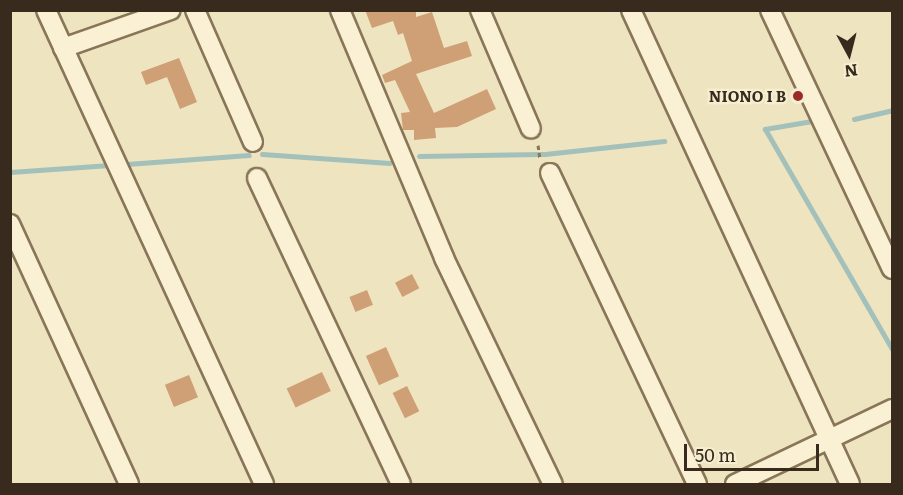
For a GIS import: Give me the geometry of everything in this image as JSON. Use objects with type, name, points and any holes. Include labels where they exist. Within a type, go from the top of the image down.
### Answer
[{"type":"street","points":[[46,10],[264,484]]},
{"type":"street","points":[[63,48],[171,10]]},
{"type":"street","points":[[195,10],[253,142]]},
{"type":"street","points":[[340,10],[444,258],[553,484]]},
{"type":"street","points":[[480,10],[531,129]]},
{"type":"street","points":[[632,10],[850,484]]},
{"type":"street","points":[[770,10],[892,269]]},
{"type":"street","points":[[545,166],[697,484]]},
{"type":"street","points":[[257,178],[401,484]]},
{"type":"street","points":[[10,224],[129,484]]},
{"type":"street","points":[[735,484],[892,409]]},
{"type":"path","points":[[538,147],[545,166]]},
{"type":"building","points":[[365,10],[416,10],[416,17],[432,12],[444,48],[467,41],[472,56],[416,74],[434,113],[487,89],[496,109],[457,127],[435,128],[436,138],[414,140],[414,130],[403,130],[401,113],[410,112],[395,80],[385,83],[382,75],[412,61],[403,33],[398,35],[393,21],[372,28]]},
{"type":"building","points":[[179,58],[197,102],[180,109],[167,77],[146,85],[141,72]]},
{"type":"building","points":[[412,274],[419,288],[402,297],[395,283]]},
{"type":"building","points":[[367,290],[373,305],[355,312],[349,297]]},
{"type":"building","points":[[386,347],[399,376],[379,385],[366,356]]},
{"type":"building","points":[[322,372],[331,391],[296,408],[287,388]]},
{"type":"building","points":[[189,375],[198,397],[174,407],[165,385]]},
{"type":"building","points":[[407,386],[419,411],[405,418],[393,393]]},
{"type":"waterway","points":[[854,119],[892,110]]},
{"type":"waterway","points":[[812,121],[765,129],[892,349]]},
{"type":"waterway","points":[[419,156],[545,154],[664,141]]},
{"type":"waterway","points":[[262,154],[390,163]]},
{"type":"waterway","points":[[127,164],[249,155]]},
{"type":"waterway","points":[[10,172],[110,165]]},
{"type":"place","name":"NIONO I B","points":[[798,96]]}]
